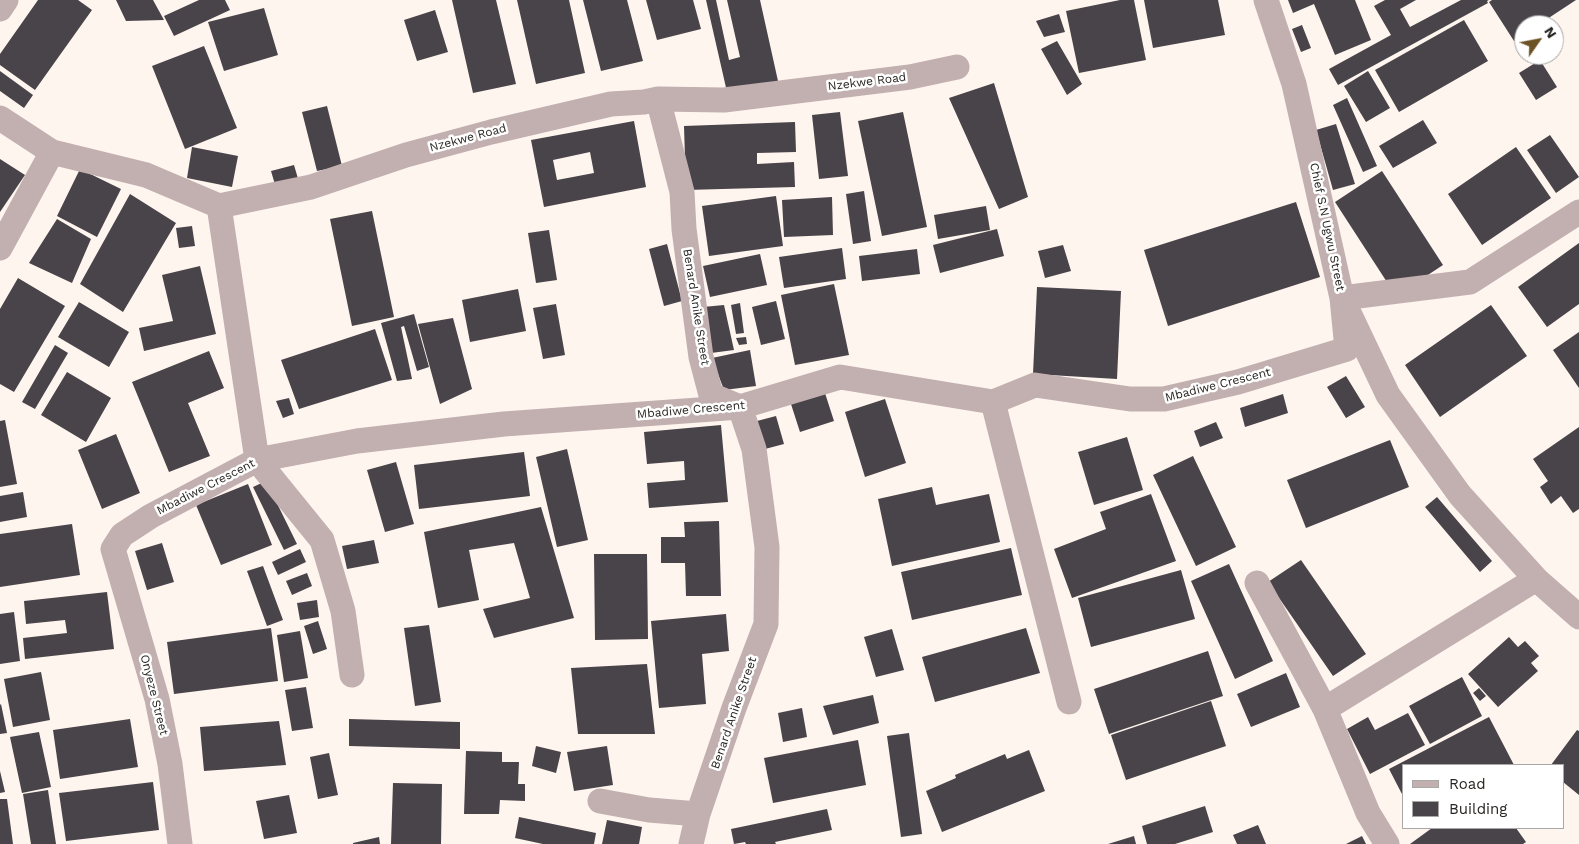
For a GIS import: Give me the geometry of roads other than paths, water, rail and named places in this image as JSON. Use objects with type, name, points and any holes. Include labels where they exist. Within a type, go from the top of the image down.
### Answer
[{"type":"street","points":[[0,9],[6,0]]},
{"type":"street","name":"Chief S.N Ugwu Street","points":[[1270,1],[1294,84],[1342,298],[1388,395],[1460,495],[1536,579],[1579,617]]},
{"type":"street","name":"Nzekwe Road","points":[[219,206],[312,187],[406,154],[611,104],[644,102],[658,99],[724,100],[910,77],[957,66]]},
{"type":"street","name":"Benard Anike Street","points":[[658,99],[682,192],[684,229],[701,356],[711,395],[740,407],[754,449],[767,547],[766,624],[734,708],[698,814],[691,844]]},
{"type":"street","points":[[0,118],[52,152],[146,175],[219,206],[257,460],[322,540],[343,611],[352,675]]},
{"type":"street","points":[[0,248],[52,152]]},
{"type":"street","points":[[1342,298],[1470,282],[1579,212]]},
{"type":"street","name":"Mbadiwe Crescent","points":[[113,549],[122,535],[151,516],[257,460],[357,441],[504,424],[740,407],[840,377],[992,402],[1035,384],[1130,399],[1164,399],[1238,382],[1347,349],[1342,298]]},
{"type":"street","points":[[992,402],[1069,702]]},
{"type":"street","name":"Onyeze Street","points":[[113,549],[157,699],[170,764],[180,844]]},
{"type":"street","points":[[1325,709],[1536,579]]},
{"type":"street","points":[[1257,584],[1325,709],[1368,813],[1387,844]]},
{"type":"street","points":[[600,801],[649,810],[698,814]]}]
